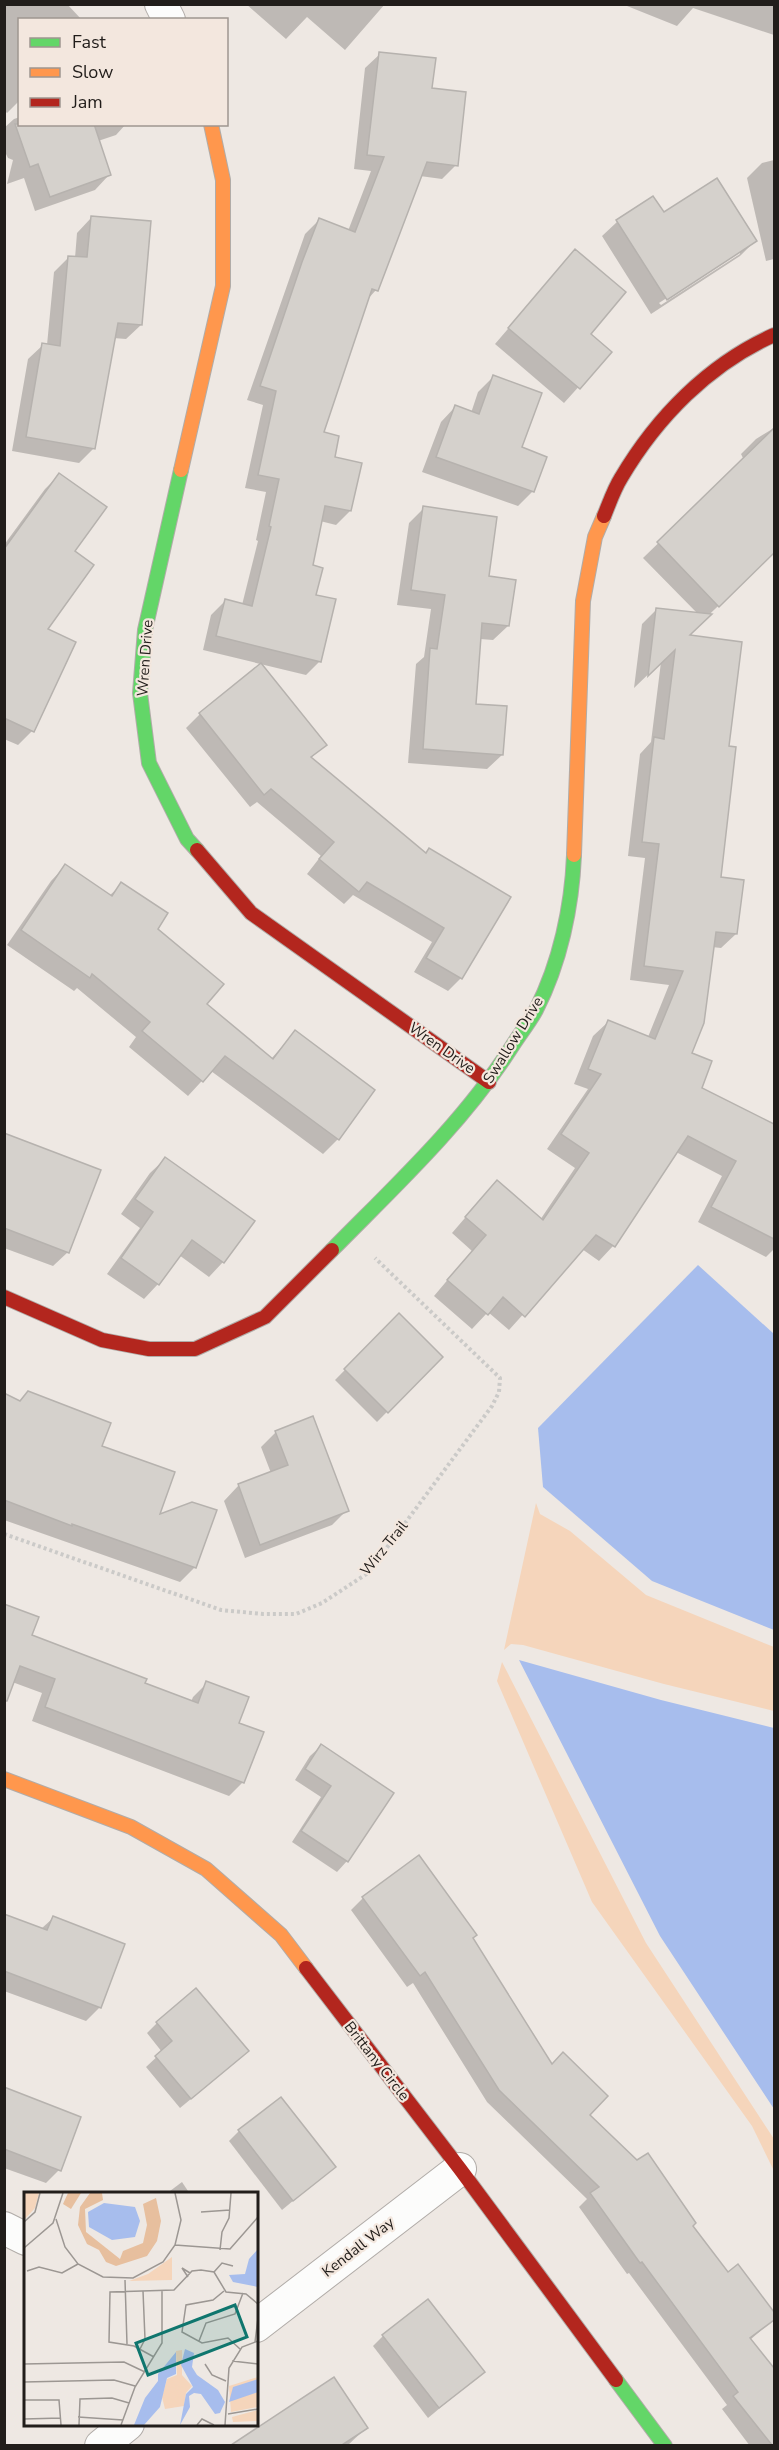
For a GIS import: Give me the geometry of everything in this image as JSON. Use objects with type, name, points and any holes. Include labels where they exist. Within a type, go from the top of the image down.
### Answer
[{"type":"street","points":[[161,4],[168,18]]},
{"type":"street","name":"Wren Drive","points":[[211,126],[223,180],[223,286],[145,630],[141,693],[149,763],[187,839],[250,913],[489,1082]]},
{"type":"street","name":"Swallow Drive","points":[[4,1297],[102,1340],[149,1349],[195,1349],[265,1317],[428,1153],[489,1082],[536,1010],[559,951],[573,876],[583,601],[595,537],[620,479],[659,424],[704,377],[756,343],[774,335]]},
{"type":"street","name":"Brittany Circle","points":[[4,1779],[131,1827],[206,1869],[280,1935],[460,2169],[665,2445]]},
{"type":"street","name":"Kendall Way","points":[[258,2324],[460,2169]]},
{"type":"street","points":[[4,2228],[24,2238]]},
{"type":"street","points":[[100,2445],[125,2426]]},
{"type":"path","name":"Wirz Trail","points":[[4,1534],[221,1610],[296,1614],[322,1603],[368,1573],[492,1406],[499,1392],[500,1378],[375,1258]]},
{"type":"shaded area","points":[[536,1503],[540,1514],[570,1531],[646,1595],[774,1647],[774,1711],[664,1684],[523,1645],[511,1644],[504,1650]]},
{"type":"shaded area","points":[[502,1662],[646,1943],[774,2139],[774,2171],[752,2126],[592,1902],[497,1681]]},
{"type":"water","points":[[698,1265],[774,1334],[774,1630],[652,1581],[543,1487],[538,1428]]},
{"type":"water","points":[[519,1660],[661,1700],[774,1728],[774,2109],[660,1936]]},
{"type":"building","points":[[379,52],[436,58],[432,88],[466,92],[458,166],[427,162],[378,291],[372,289],[324,432],[339,436],[335,457],[362,463],[351,511],[325,506],[313,565],[323,568],[316,595],[336,599],[321,662],[216,636],[225,599],[252,606],[271,527],[269,526],[279,479],[258,475],[276,391],[260,386],[302,262],[319,218],[355,232],[384,157],[367,155]]},
{"type":"building","points":[[15,124],[18,126],[95,126],[111,175],[50,197],[38,164],[30,167]]},
{"type":"building","points":[[717,178],[757,241],[667,300],[616,220],[653,196],[664,212]]},
{"type":"building","points":[[91,216],[151,221],[142,325],[118,323],[95,449],[26,437],[42,343],[60,346],[68,256],[87,257]]},
{"type":"building","points":[[575,249],[626,292],[591,334],[612,352],[580,389],[508,328]]},
{"type":"building","points":[[493,375],[542,393],[522,447],[547,457],[534,492],[436,457],[455,405],[479,414]]},
{"type":"building","points":[[774,428],[774,553],[719,607],[657,542]]},
{"type":"building","points":[[59,473],[107,507],[75,551],[94,565],[48,629],[76,642],[34,732],[4,718],[4,549]]},
{"type":"building","points":[[423,506],[497,517],[489,576],[516,580],[509,626],[482,623],[476,704],[507,706],[503,755],[423,749],[430,648],[437,649],[445,595],[411,590]]},
{"type":"building","points":[[656,608],[712,614],[690,635],[742,642],[729,746],[736,747],[721,877],[744,880],[737,934],[716,932],[704,1023],[692,1053],[712,1061],[702,1088],[774,1124],[774,1239],[711,1207],[736,1161],[688,1136],[615,1247],[596,1235],[525,1317],[503,1297],[488,1315],[447,1280],[486,1235],[465,1217],[497,1180],[543,1220],[589,1153],[561,1134],[601,1074],[588,1069],[608,1020],[655,1039],[683,971],[644,966],[659,844],[642,842],[654,737],[664,739],[675,650],[648,676]]},
{"type":"building","points":[[261,663],[327,745],[311,757],[426,853],[429,848],[511,897],[462,979],[426,958],[444,928],[367,882],[359,892],[319,859],[334,842],[271,789],[264,795],[199,713]]},
{"type":"building","points":[[65,864],[112,896],[121,882],[168,913],[158,929],[224,984],[207,1004],[273,1059],[295,1030],[375,1090],[339,1140],[225,1056],[203,1082],[142,1031],[150,1022],[92,974],[90,978],[21,930]]},
{"type":"building","points":[[4,1133],[101,1170],[69,1253],[4,1228]]},
{"type":"building","points":[[165,1157],[255,1221],[224,1263],[192,1240],[159,1285],[121,1258],[153,1212],[135,1199]]},
{"type":"building","points":[[399,1313],[443,1357],[388,1413],[344,1369]]},
{"type":"building","points":[[28,1391],[111,1423],[102,1446],[175,1472],[160,1514],[192,1502],[217,1510],[196,1568],[72,1524],[72,1526],[4,1500],[4,1393],[20,1401]]},
{"type":"building","points":[[313,1416],[349,1511],[260,1545],[238,1484],[288,1465],[275,1431]]},
{"type":"building","points":[[4,1604],[39,1617],[32,1635],[147,1679],[145,1683],[198,1703],[206,1681],[249,1697],[239,1723],[264,1732],[244,1783],[45,1707],[55,1679],[20,1666],[7,1701],[4,1701]]},
{"type":"building","points":[[321,1744],[394,1793],[348,1862],[301,1831],[331,1786],[305,1769]]},
{"type":"building","points":[[419,1855],[477,1935],[473,1938],[552,2064],[563,2052],[608,2096],[590,2115],[637,2160],[648,2153],[696,2223],[693,2226],[728,2272],[738,2264],[774,2312],[774,2320],[750,2338],[774,2368],[774,2445],[733,2396],[738,2392],[590,2193],[599,2187],[499,2090],[425,1972],[420,1976],[362,1897]]},
{"type":"building","points":[[4,1914],[47,1930],[53,1916],[125,1944],[101,2008],[4,1971]]},
{"type":"building","points":[[196,1988],[249,2051],[191,2099],[155,2056],[172,2041],[156,2022]]},
{"type":"building","points":[[4,2087],[81,2117],[61,2171],[4,2149]]},
{"type":"building","points":[[281,2097],[336,2167],[293,2201],[238,2130]]},
{"type":"building","points":[[428,2299],[485,2372],[439,2408],[382,2335]]},
{"type":"building","points":[[334,2377],[368,2428],[342,2445],[231,2445]]},
{"type":"traffic: fast","points":[[181,470],[145,630],[140,693],[149,763],[187,839],[197,850]]},
{"type":"traffic: fast","points":[[332,1250],[403,1178],[471,1103],[533,1015],[558,954],[571,895],[574,855]]},
{"type":"traffic: fast","points":[[616,2380],[665,2446]]},
{"type":"traffic: slow","points":[[181,470],[223,286],[223,180],[211,126]]},
{"type":"traffic: slow","points":[[574,855],[583,601],[595,537],[604,516]]},
{"type":"traffic: slow","points":[[4,1779],[131,1827],[206,1869],[281,1935],[306,1968]]},
{"type":"traffic: jam","points":[[604,516],[621,478],[651,434],[668,414],[687,394],[728,361],[774,335]]},
{"type":"traffic: jam","points":[[197,850],[251,913],[489,1082]]},
{"type":"traffic: jam","points":[[4,1297],[102,1340],[149,1349],[195,1349],[265,1317],[332,1250]]},
{"type":"traffic: jam","points":[[306,1968],[460,2169],[616,2380]]}]
